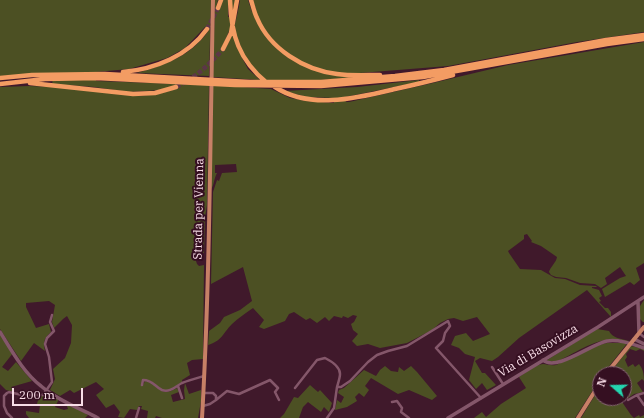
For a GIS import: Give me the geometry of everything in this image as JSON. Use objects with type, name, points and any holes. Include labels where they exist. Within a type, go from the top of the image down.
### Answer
[{"type":"highway","points":[[218,8],[220,0]]},
{"type":"highway","points":[[230,0],[230,16],[234,34],[243,55],[256,73],[267,83],[285,93],[318,100],[346,99],[378,93],[479,68]]},
{"type":"highway","points":[[223,49],[231,33],[237,0]]},
{"type":"highway","points":[[251,0],[257,18],[268,36],[278,47],[304,64],[320,70],[338,74],[395,76]]},
{"type":"highway","points":[[96,76],[138,70],[171,58],[193,45],[207,28]]},
{"type":"highway","points":[[0,78],[96,76],[314,87],[471,66],[644,35]]},
{"type":"highway","points":[[356,82],[423,78],[644,39]]},
{"type":"highway","points":[[106,74],[233,83]]},
{"type":"highway","points":[[20,83],[53,77]]},
{"type":"highway","points":[[0,84],[20,83],[60,85],[133,94],[155,93],[176,87]]},
{"type":"main road","name":"Strada per Vienna","points":[[202,418],[209,244],[213,0]]},
{"type":"main road","name":"Via di Basovizza","points":[[448,418],[644,297]]},
{"type":"main road","points":[[638,302],[639,333]]},
{"type":"main road","points":[[612,366],[644,327]]},
{"type":"main road","points":[[0,332],[26,371],[47,391],[98,418]]},
{"type":"main road","points":[[634,338],[644,344]]},
{"type":"main road","points":[[543,360],[548,364],[556,364],[603,342],[612,340],[644,348]]},
{"type":"main road","points":[[578,418],[592,396]]},
{"type":"street","points":[[12,418],[4,406],[4,396],[7,393],[44,395],[53,380],[50,360],[45,344],[47,338],[54,331],[50,322],[52,315]]},
{"type":"street","points":[[337,387],[340,387],[350,381],[368,362],[382,352],[407,346],[446,321],[450,322],[450,326],[443,341],[436,348],[481,398]]},
{"type":"street","points":[[639,333],[644,337]]},
{"type":"street","points":[[295,388],[317,360],[325,358],[332,362],[340,374],[334,408],[327,418]]},
{"type":"street","points":[[492,367],[503,384]]},
{"type":"street","points":[[142,385],[144,380],[148,380],[161,389],[167,391],[182,383],[204,376]]},
{"type":"street","points":[[202,406],[210,404],[227,391],[239,394],[270,380],[278,388],[275,392],[279,400]]},
{"type":"street","points":[[178,386],[182,398]]},
{"type":"street","points":[[203,393],[213,393],[216,396],[216,400]]},
{"type":"street","points":[[632,398],[644,393]]},
{"type":"street","points":[[637,395],[644,406]]},
{"type":"street","points":[[392,402],[397,401],[402,408],[402,412],[408,418]]},
{"type":"street","points":[[136,418],[139,408]]},
{"type":"green space","points":[[0,0],[211,0],[209,76],[137,73],[178,58],[186,53],[202,39],[209,30],[205,27],[185,48],[167,58],[129,69],[96,72],[96,81],[209,85],[207,205],[205,217],[204,253],[199,253],[195,258],[199,266],[204,265],[203,359],[192,360],[187,363],[190,375],[174,388],[164,390],[152,382],[142,380],[143,385],[145,381],[154,385],[160,390],[167,392],[177,388],[179,392],[171,395],[173,402],[185,399],[185,383],[189,394],[201,390],[198,418],[162,418],[156,416],[155,418],[147,418],[148,411],[141,409],[142,406],[139,406],[137,410],[130,409],[124,418],[118,417],[120,412],[114,404],[106,408],[96,395],[104,389],[96,382],[74,393],[70,390],[60,396],[50,390],[55,379],[53,369],[65,358],[71,343],[72,325],[67,316],[54,328],[52,322],[55,305],[49,301],[26,303],[26,307],[36,328],[49,324],[51,332],[45,340],[45,351],[34,343],[21,361],[0,329],[0,87],[52,87],[53,75],[0,76]],"holes":[[[67,85],[129,92],[176,89],[158,94],[139,96],[67,88]]]},
{"type":"green space","points":[[215,0],[218,0],[216,7],[219,8],[222,0],[228,0],[228,17],[231,16],[232,0],[235,0],[230,29],[222,47],[225,50],[238,13],[240,0],[248,0],[252,12],[256,10],[253,0],[644,0],[644,32],[577,42],[448,66],[360,73],[360,77],[308,81],[265,81],[241,56],[248,69],[260,80],[213,77]]},
{"type":"green space","points":[[644,42],[644,263],[636,268],[640,280],[634,285],[630,282],[605,297],[602,289],[626,276],[620,267],[605,278],[607,284],[601,288],[595,284],[580,283],[551,275],[549,272],[557,257],[541,246],[531,242],[532,241],[527,234],[524,235],[524,239],[508,251],[520,269],[541,270],[555,278],[565,279],[580,285],[596,286],[597,287],[592,288],[599,290],[602,296],[599,298],[601,301],[599,302],[605,308],[608,308],[611,312],[611,317],[587,290],[519,338],[492,361],[480,358],[475,361],[482,373],[485,373],[496,385],[487,390],[482,383],[476,389],[469,380],[475,357],[465,354],[459,348],[451,345],[455,336],[466,333],[473,341],[490,334],[477,317],[463,321],[454,318],[448,319],[440,323],[432,330],[407,343],[380,348],[368,344],[357,346],[352,341],[358,334],[353,330],[351,324],[357,316],[353,315],[348,318],[343,316],[342,318],[334,316],[329,321],[325,317],[317,323],[310,318],[306,320],[294,312],[289,314],[285,321],[264,329],[259,327],[264,320],[253,308],[234,322],[219,339],[208,345],[209,331],[220,323],[224,317],[240,310],[252,301],[243,267],[211,284],[213,192],[217,180],[219,181],[222,173],[237,172],[236,164],[215,165],[215,173],[217,173],[211,189],[213,85],[271,89],[290,98],[334,103],[334,98],[307,97],[284,91],[357,87],[419,80],[419,82],[345,97],[346,102],[349,102],[508,65]]},
{"type":"green space","points":[[644,300],[643,322],[640,319],[640,306]]},
{"type":"green space","points":[[597,329],[609,331],[615,337],[629,341],[609,366],[592,366],[592,391],[575,418],[474,418],[482,412],[486,417],[501,404],[526,388],[519,377],[531,369],[543,364],[556,365],[599,345],[607,343],[621,343],[622,340],[613,339],[596,342],[556,362],[547,360]]},
{"type":"green space","points":[[0,334],[13,353],[2,367],[8,371],[16,362],[32,381],[11,387],[14,392],[6,390],[0,384]]},
{"type":"green space","points":[[631,346],[644,349],[644,351],[640,349],[636,351],[630,349],[626,354],[627,357],[625,360],[628,366],[615,366]]},
{"type":"green space","points":[[633,364],[635,367],[639,364],[644,381],[642,379],[637,383],[643,392],[632,395],[632,366],[630,366]]},
{"type":"green space","points":[[385,366],[391,371],[398,372],[399,367],[404,371],[411,366],[437,396],[432,400],[409,390],[398,394],[371,378],[365,386],[369,390],[364,397],[359,393],[355,397],[357,401],[347,407],[335,410],[337,400],[341,403],[344,397],[338,393],[339,390],[344,388],[364,370],[376,376]]},
{"type":"green space","points":[[310,385],[318,392],[320,390],[332,403],[329,412],[324,407],[321,412],[308,402],[303,407],[299,418],[280,418],[294,397],[298,398]]},
{"type":"green space","points":[[47,393],[59,399],[55,407],[64,410],[68,409],[66,403],[88,415],[85,418],[29,418],[26,411],[39,413],[40,405],[37,404],[39,396],[44,396]]},
{"type":"green space","points":[[592,400],[592,406],[625,406],[634,418],[581,418]]},
{"type":"green space","points":[[639,415],[640,417],[644,415],[644,418],[634,418]]},
{"type":"tunnel","points":[[207,29],[218,8]]},
{"type":"tunnel","points":[[176,87],[201,71],[223,49]]}]
